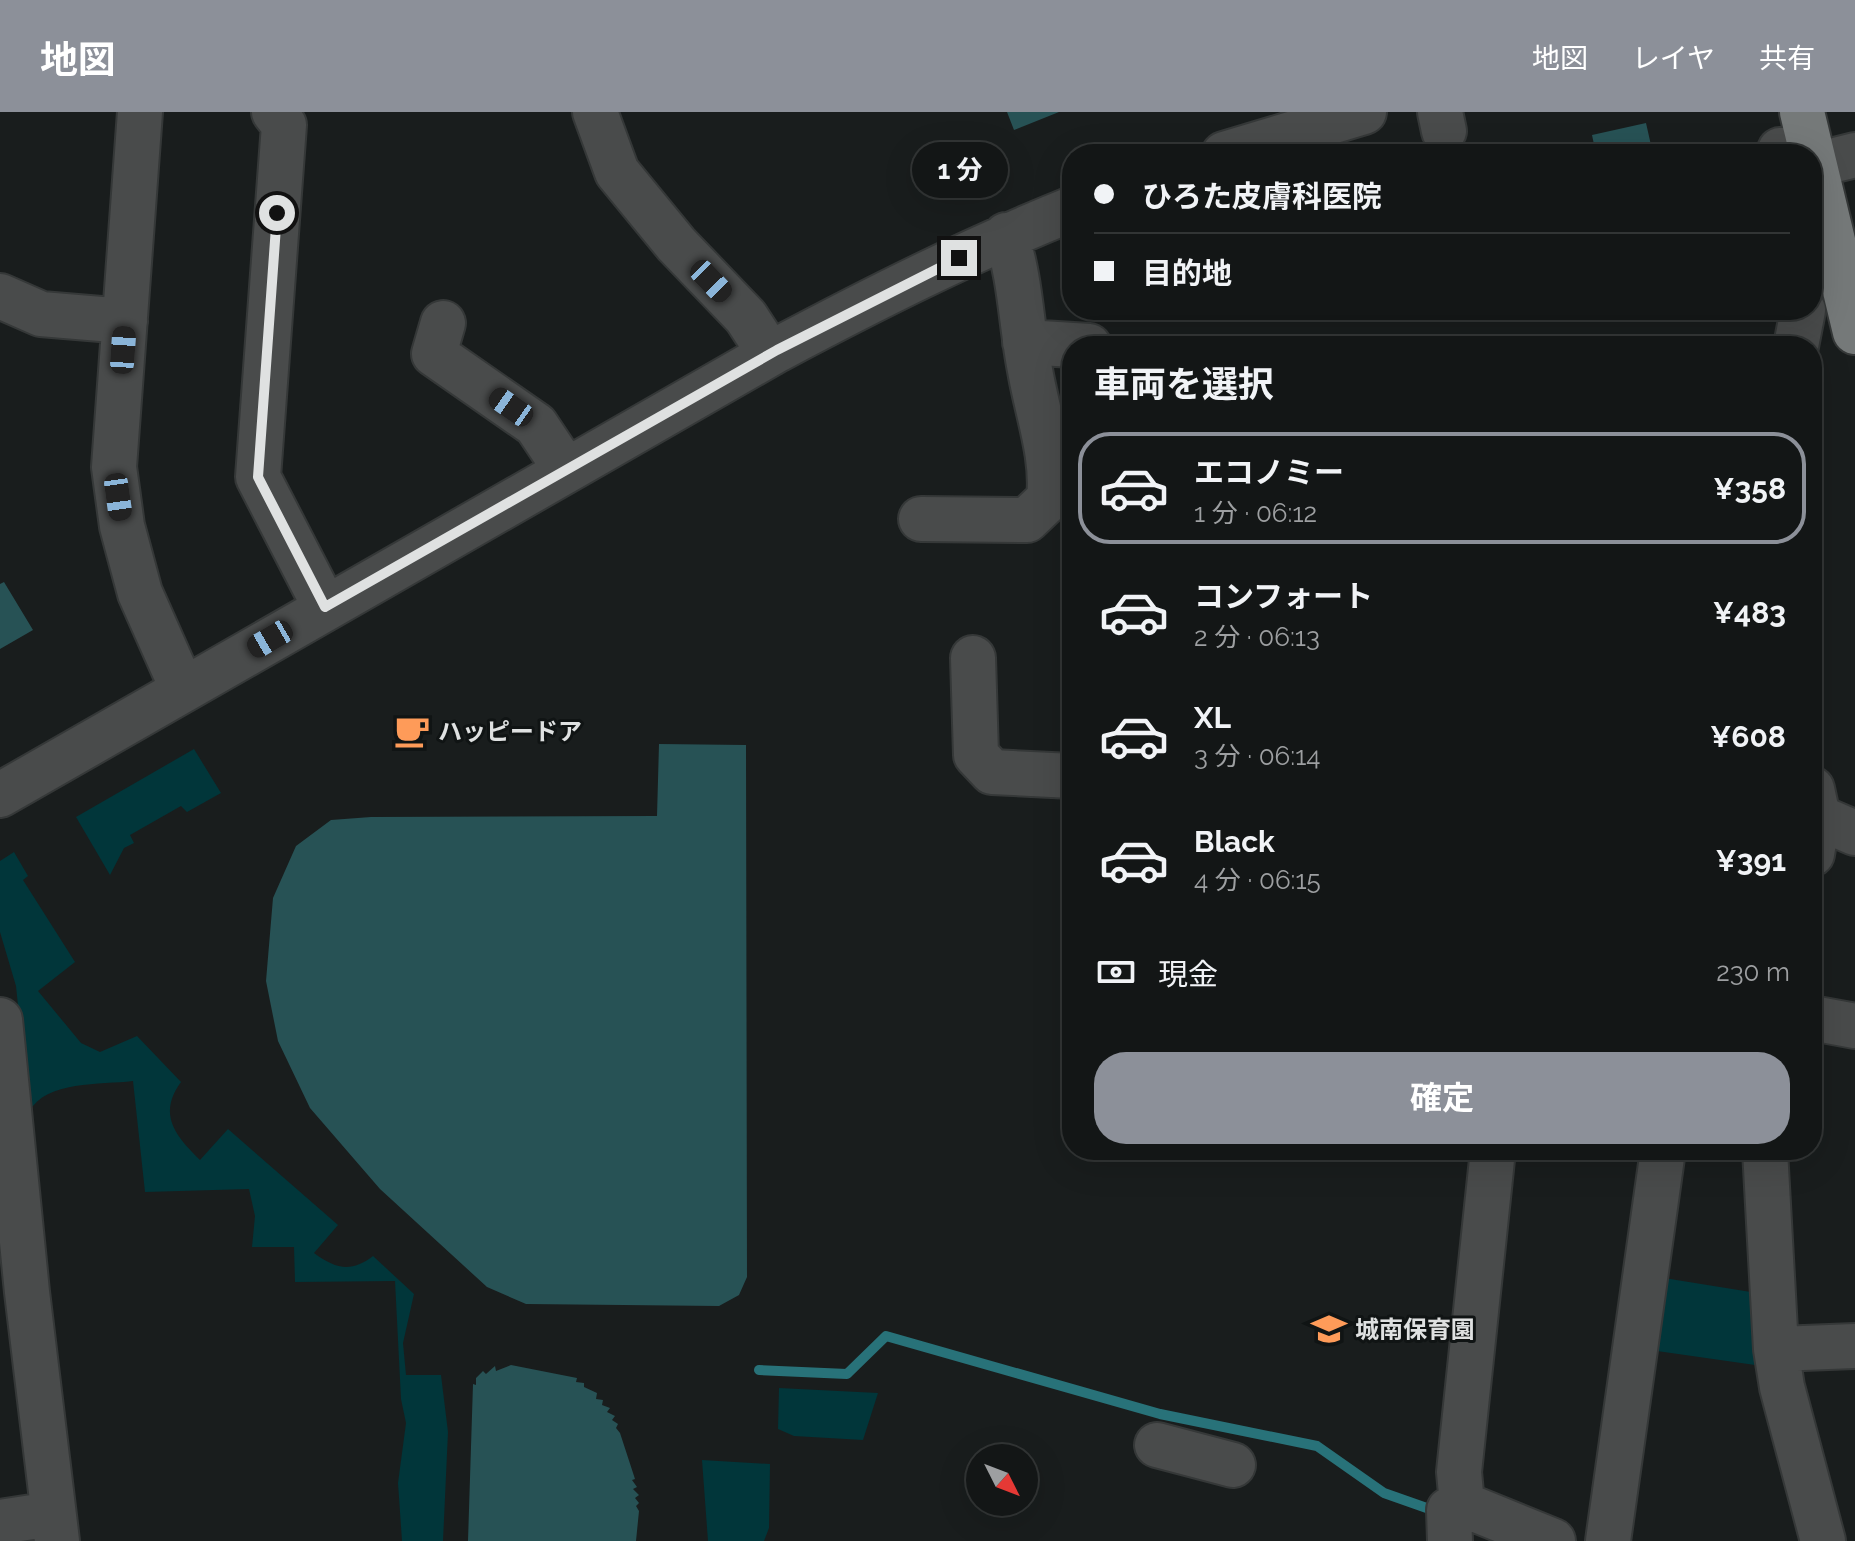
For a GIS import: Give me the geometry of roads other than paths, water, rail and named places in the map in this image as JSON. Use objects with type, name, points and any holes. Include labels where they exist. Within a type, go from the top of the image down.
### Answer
[{"type":"main road","points":[[1822,248],[1855,332]]},
{"type":"street","points":[[140,112],[114,467],[122,526],[123,601],[183,690]]},
{"type":"street","points":[[274,112],[284,125],[258,477],[325,607]]},
{"type":"street","points":[[595,112],[617,172],[676,244],[746,317],[770,354]]},
{"type":"street","points":[[1242,144],[1280,123],[1364,112]]},
{"type":"street","points":[[0,795],[71,734],[183,690],[770,354],[889,291],[1006,235],[1062,213]]},
{"type":"street","points":[[921,519],[1027,520],[1049,499],[1052,479],[1025,342],[1018,274],[1006,235]]},
{"type":"street","points":[[0,296],[41,314],[125,321]]},
{"type":"street","points":[[443,323],[434,354],[536,425],[566,470]]},
{"type":"street","points":[[1025,342],[1062,344]]},
{"type":"street","points":[[973,658],[976,755],[992,772],[1062,776]]},
{"type":"street","points":[[1822,1020],[1855,1026]]},
{"type":"street","points":[[0,1522],[54,1527],[13,1294],[1,1048]]},
{"type":"street","points":[[1492,1160],[1456,1522],[1553,1541]]},
{"type":"street","points":[[1608,1541],[1662,1160]]},
{"type":"street","points":[[1766,1160],[1776,1349],[1782,1387],[1823,1541]]},
{"type":"street","points":[[1776,1349],[1855,1346]]},
{"type":"street","points":[[1157,1445],[1233,1465]]},
{"type":"waterway","points":[[759,1370],[847,1374],[886,1336],[1160,1414],[1317,1446],[1384,1493],[1438,1512]]},
{"type":"place","name":"ハッピードア","points":[[412,731]]},
{"type":"place","name":"城南保育園","points":[[1329,1329]]}]
